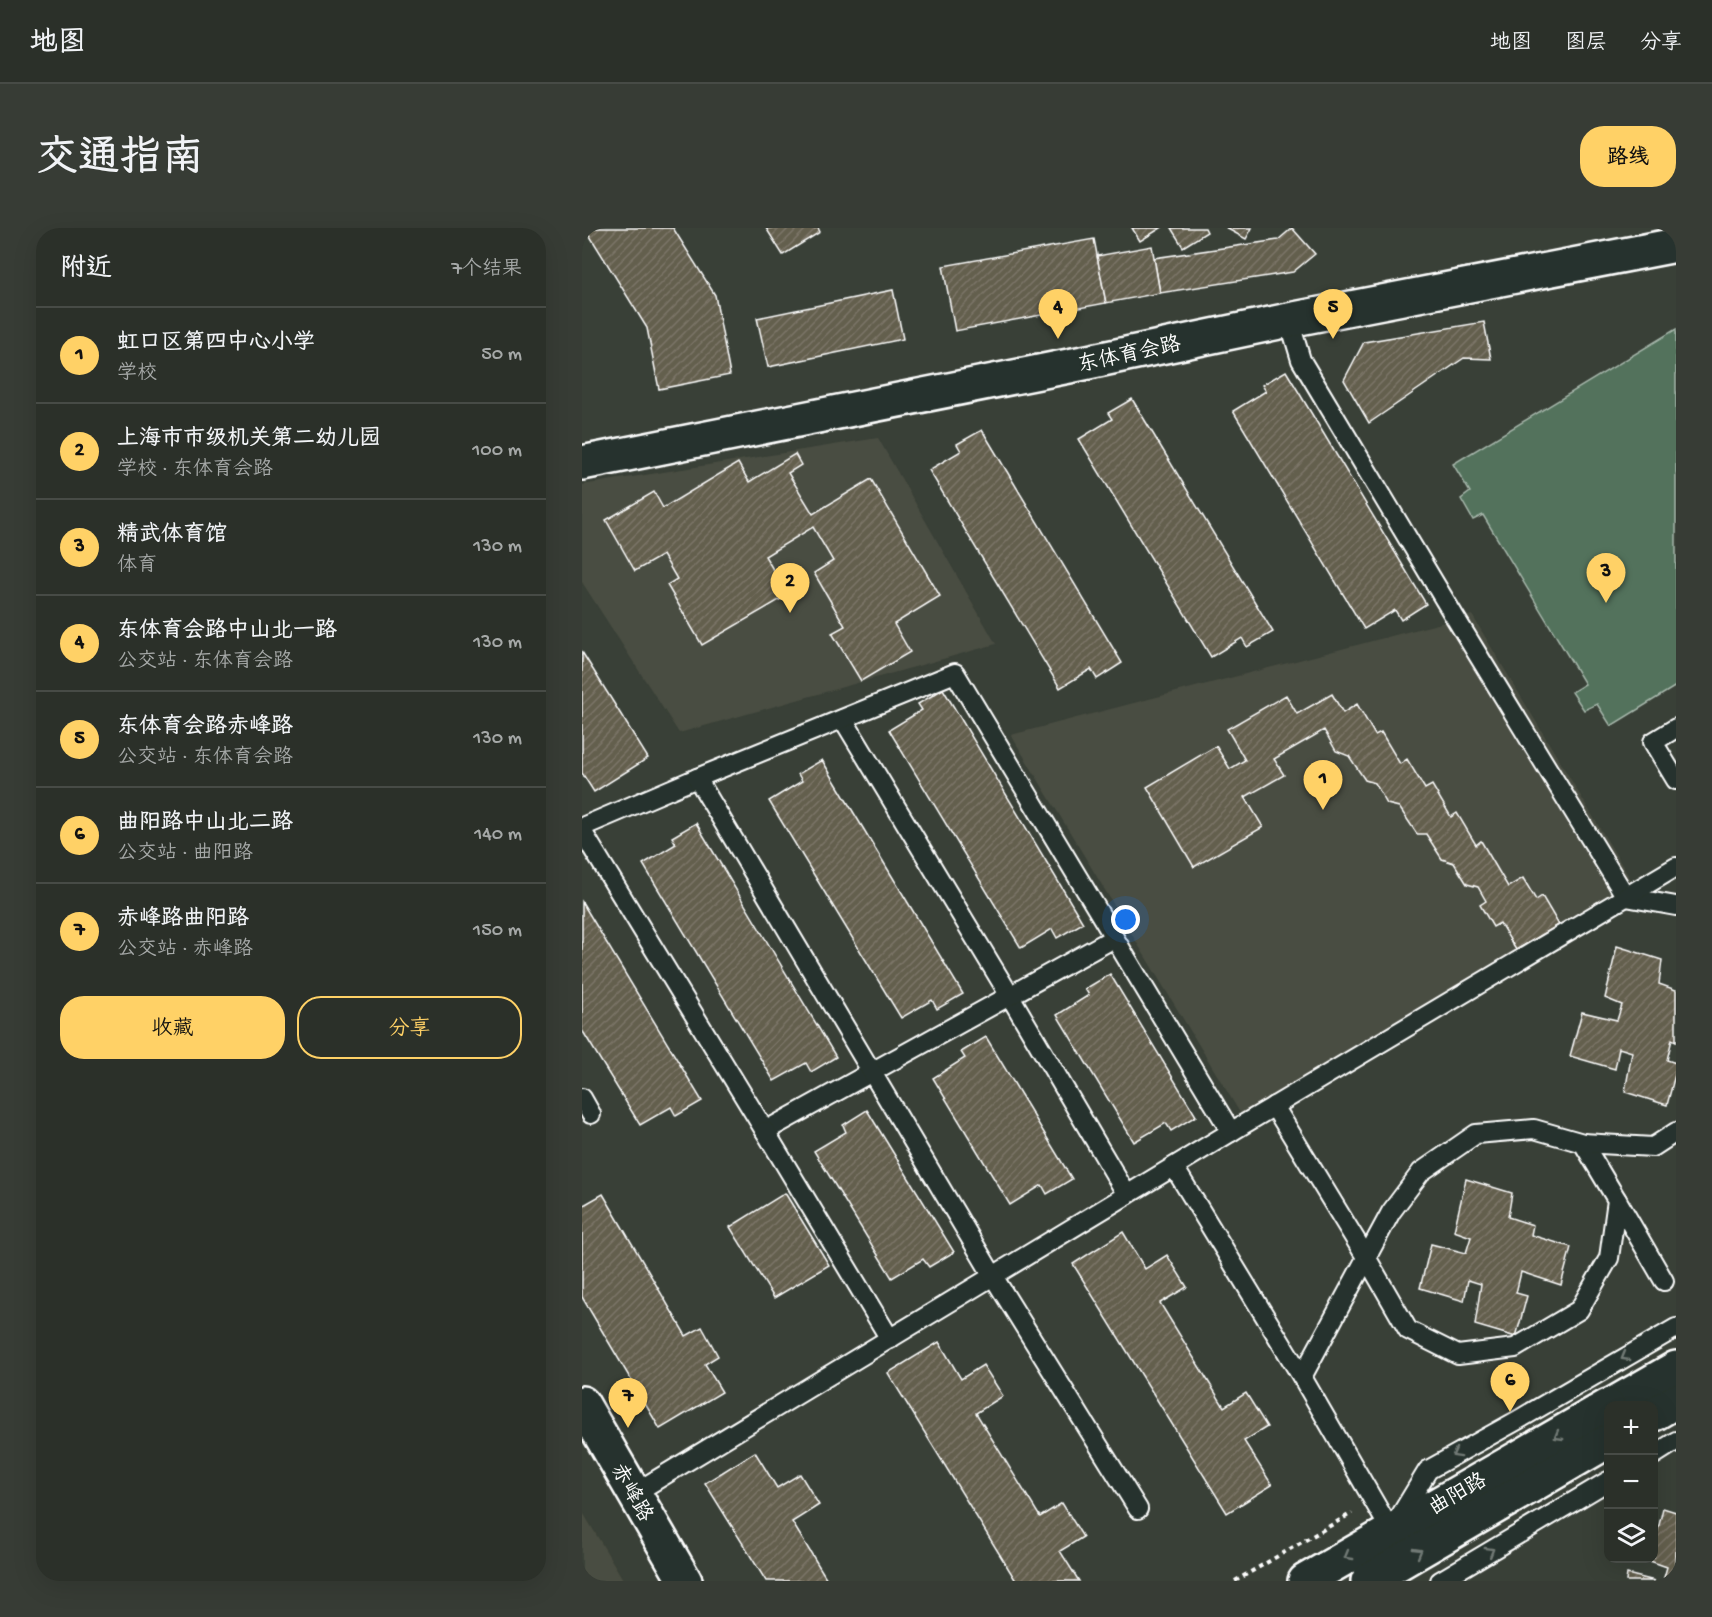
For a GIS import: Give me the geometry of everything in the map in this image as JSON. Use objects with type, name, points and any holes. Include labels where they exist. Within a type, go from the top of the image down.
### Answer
[{"type":"street","name":"东体育会路","points":[[582,463],[1289,320],[1676,245]]},
{"type":"street","name":"曲阳路","points":[[1618,1401],[1676,1368]]},
{"type":"street","points":[[1658,1411],[1676,1401]]},
{"type":"street","name":"赤峰路","points":[[582,1403],[685,1581]]},
{"type":"street","name":"曲阳路","points":[[1305,1581],[1604,1409]]},
{"type":"street","name":"曲阳路","points":[[1368,1581],[1604,1443]]},
{"type":"lane","points":[[1289,320],[1301,360],[1626,897],[1676,906]]},
{"type":"lane","points":[[890,1339],[582,829],[697,778],[955,673],[1231,1132]]},
{"type":"lane","points":[[843,718],[1127,1195]]},
{"type":"lane","points":[[1676,728],[1653,741],[1676,780]]},
{"type":"lane","points":[[697,778],[993,1276],[1138,1509]]},
{"type":"lane","points":[[633,1494],[1274,1106],[1676,867]]},
{"type":"lane","points":[[765,1131],[1114,938]]},
{"type":"lane","points":[[1274,1106],[1408,1330],[1458,1355],[1515,1348],[1579,1310],[1609,1258],[1617,1200]]},
{"type":"lane","points":[[1302,1377],[1391,1212],[1420,1172],[1476,1134],[1534,1129],[1583,1143],[1653,1147],[1676,1132]]},
{"type":"lane","points":[[1583,1143],[1664,1281]]},
{"type":"lane","points":[[1173,1167],[1302,1377],[1391,1531],[1428,1470],[1676,1328]]},
{"type":"lane","points":[[1658,1452],[1676,1441]]},
{"type":"lane","points":[[1440,1581],[1604,1484]]},
{"type":"shaded area","points":[[878,438],[996,644],[679,733],[582,582],[582,485]]},
{"type":"shaded area","points":[[1472,615],[1634,885],[1242,1116],[1011,735]]},
{"type":"shaded area","points":[[582,1511],[624,1581],[582,1581]]},
{"type":"green space","points":[[1676,329],[1676,686],[1611,726],[1597,704],[1584,710],[1572,692],[1585,684],[1483,515],[1473,520],[1461,499],[1470,492],[1453,464]]},
{"type":"building","points":[[585,228],[673,228],[715,295],[730,375],[659,389],[647,328]]},
{"type":"building","points":[[766,228],[818,228],[820,232],[783,255]]},
{"type":"building","points":[[1132,228],[1161,228],[1140,241]]},
{"type":"building","points":[[1171,228],[1205,228],[1207,232],[1183,247]]},
{"type":"building","points":[[1226,228],[1252,228],[1246,239]]},
{"type":"building","points":[[1292,228],[1315,254],[1293,272],[1160,293],[1154,258],[1278,240]]},
{"type":"building","points":[[1094,239],[1106,303],[955,331],[943,266]]},
{"type":"building","points":[[1152,246],[1160,293],[1106,303],[1097,256]]},
{"type":"building","points":[[893,290],[903,339],[768,367],[757,318]]},
{"type":"building","points":[[1484,322],[1491,359],[1464,358],[1369,423],[1344,380],[1364,342]]},
{"type":"building","points":[[1286,371],[1426,604],[1401,620],[1395,610],[1364,629],[1233,411],[1266,391],[1262,385]]},
{"type":"building","points":[[1132,399],[1273,632],[1247,647],[1242,638],[1211,657],[1079,439],[1112,419],[1108,413]]},
{"type":"building","points":[[982,430],[1122,663],[1097,679],[1091,669],[1060,688],[929,470],[961,451],[957,444]]},
{"type":"building","points":[[795,454],[801,465],[788,473],[813,514],[871,479],[940,596],[894,624],[910,652],[861,681],[832,633],[845,626],[814,573],[833,561],[813,527],[765,556],[788,595],[702,645],[667,585],[677,579],[663,555],[635,571],[606,520],[654,492],[663,508],[738,463],[749,482]]},
{"type":"building","points":[[582,652],[648,758],[594,792],[582,773]]},
{"type":"building","points":[[943,689],[1083,923],[1057,938],[1052,929],[1021,948],[889,730],[922,710],[918,704]]},
{"type":"building","points":[[1332,694],[1343,713],[1357,704],[1375,735],[1381,732],[1400,764],[1407,759],[1425,789],[1432,785],[1451,817],[1457,813],[1476,845],[1481,841],[1508,887],[1523,878],[1536,900],[1542,896],[1559,925],[1516,950],[1500,923],[1493,927],[1480,905],[1486,901],[1478,887],[1467,884],[1454,863],[1442,859],[1426,834],[1417,834],[1399,807],[1387,804],[1375,783],[1365,780],[1349,756],[1336,751],[1324,730],[1274,759],[1284,775],[1245,797],[1263,827],[1194,867],[1147,787],[1216,746],[1230,769],[1245,760],[1227,729],[1286,695],[1297,714]]},
{"type":"building","points":[[822,760],[963,994],[937,1009],[932,1000],[901,1018],[769,801],[802,781],[798,774]]},
{"type":"building","points":[[696,823],[836,1057],[811,1072],[806,1063],[774,1081],[643,864],[676,844],[672,837]]},
{"type":"building","points":[[582,902],[702,1101],[676,1116],[671,1107],[640,1125],[582,1030]]},
{"type":"building","points":[[1617,946],[1662,960],[1659,984],[1676,990],[1676,1041],[1672,1039],[1667,1060],[1676,1063],[1676,1071],[1667,1105],[1625,1092],[1632,1052],[1619,1048],[1615,1069],[1570,1056],[1582,1012],[1617,1020],[1622,1005],[1605,998]]},
{"type":"building","points":[[1110,974],[1196,1116],[1171,1131],[1166,1123],[1134,1142],[1057,1015],[1089,995],[1085,989]]},
{"type":"building","points":[[986,1037],[1072,1179],[1047,1194],[1042,1185],[1010,1205],[933,1078],[965,1058],[961,1052]]},
{"type":"building","points":[[867,1110],[954,1252],[929,1267],[923,1259],[892,1278],[814,1151],[846,1132],[843,1125]]},
{"type":"building","points":[[1466,1179],[1512,1193],[1508,1217],[1533,1225],[1531,1235],[1571,1247],[1561,1285],[1521,1272],[1516,1293],[1527,1296],[1516,1337],[1475,1325],[1481,1284],[1468,1280],[1464,1301],[1420,1288],[1431,1244],[1466,1253],[1471,1237],[1454,1231]]},
{"type":"building","points":[[785,1193],[829,1265],[774,1298],[730,1227]]},
{"type":"building","points":[[603,1194],[686,1336],[702,1327],[718,1356],[705,1364],[722,1392],[660,1429],[582,1297],[582,1206]]},
{"type":"building","points":[[1123,1232],[1145,1269],[1167,1255],[1187,1287],[1160,1303],[1224,1407],[1246,1393],[1267,1427],[1244,1441],[1272,1485],[1227,1513],[1073,1264]]},
{"type":"building","points":[[939,1342],[961,1379],[983,1365],[1003,1396],[976,1413],[1040,1517],[1062,1503],[1083,1537],[1060,1551],[1079,1581],[1016,1581],[888,1373]]},
{"type":"building","points":[[755,1452],[777,1488],[800,1474],[819,1505],[792,1522],[828,1581],[766,1581],[705,1483]]},
{"type":"building","points":[[1663,1508],[1676,1512],[1676,1581],[1663,1581],[1667,1567],[1656,1563],[1658,1563],[1658,1530]]},
{"type":"building","points":[[1627,1574],[1655,1581],[1626,1581]]},
{"type":"place","name":"东体育会路中山北一路","points":[[1058,339]]},
{"type":"place","name":"东体育会路赤峰路","points":[[1333,339]]},
{"type":"place","name":"精武体育馆","points":[[1606,603]]},
{"type":"place","name":"上海市市级机关第二幼儿园","points":[[790,613]]},
{"type":"place","name":"虹口区第四中心小学","points":[[1323,810]]},
{"type":"place","name":"曲阳路中山北二路","points":[[1510,1412]]},
{"type":"place","name":"赤峰路曲阳路","points":[[628,1428]]}]
